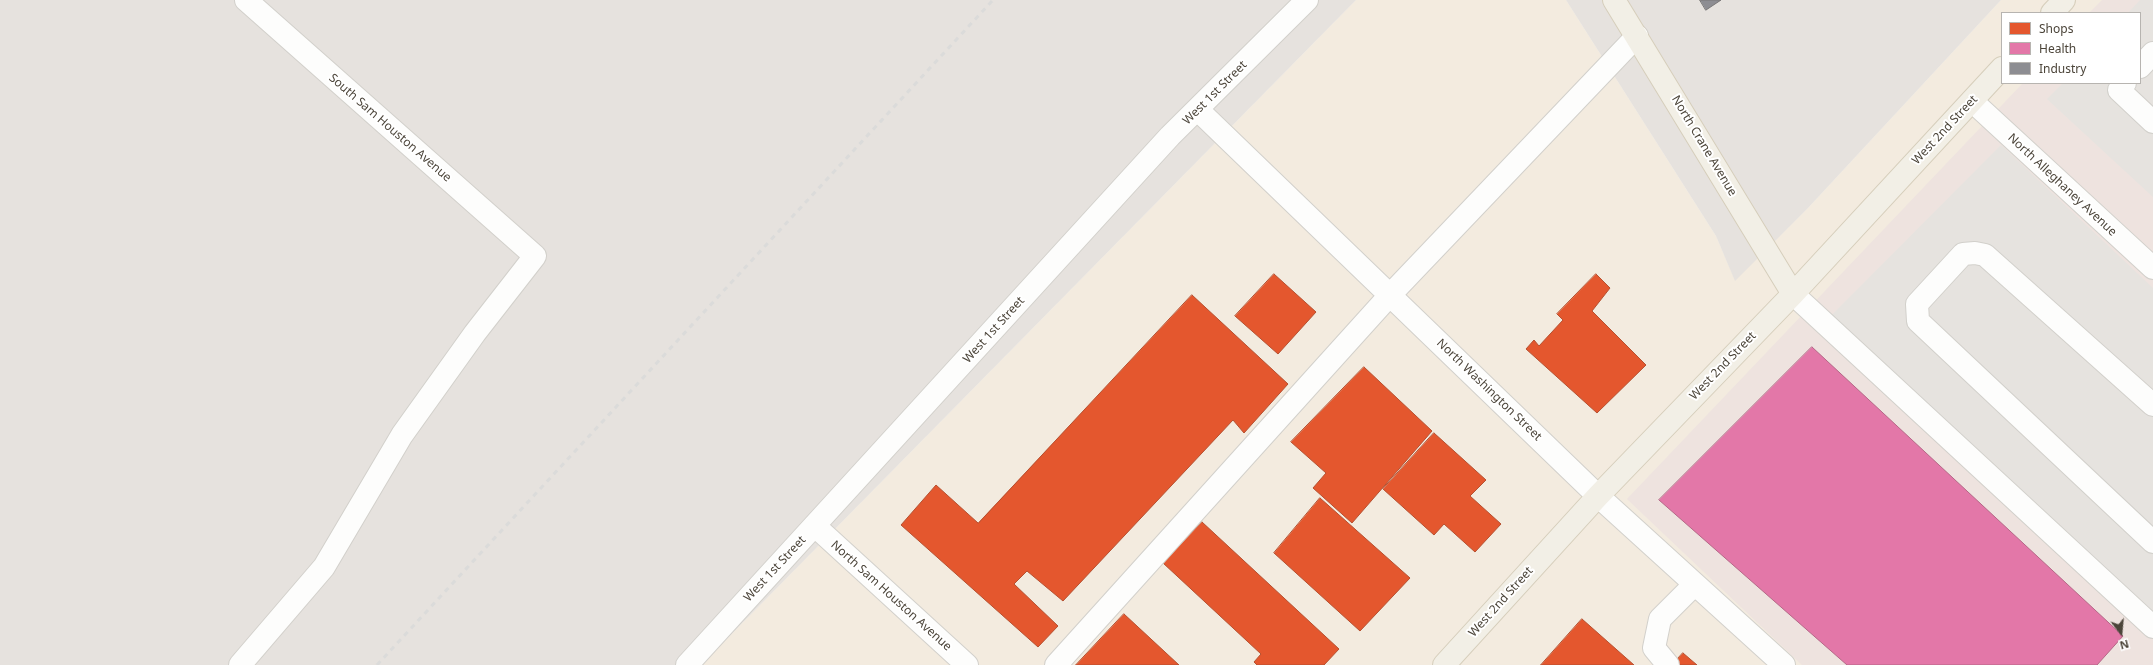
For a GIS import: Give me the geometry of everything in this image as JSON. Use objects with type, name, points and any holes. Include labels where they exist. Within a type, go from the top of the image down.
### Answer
[{"type":"main road","name":"North Crane Avenue","points":[[1614,0],[1793,294]]},
{"type":"main road","points":[[2053,12],[2064,0]]},
{"type":"main road","name":"West 2nd Street","points":[[1444,665],[1598,496],[1793,294],[2001,69]]},
{"type":"street","name":"South Sam Houston Avenue","points":[[240,665],[324,567],[402,435],[475,333],[535,256],[246,0]]},
{"type":"street","name":"West 1st Street","points":[[687,665],[1170,136],[1198,110],[1307,0]]},
{"type":"street","points":[[1056,665],[1390,295],[1637,36]]},
{"type":"street","points":[[2141,66],[2153,53]]},
{"type":"street","points":[[2124,84],[2119,90],[2153,122]]},
{"type":"street","name":"North Alleghaney Avenue","points":[[1972,101],[2153,268]]},
{"type":"street","name":"North Washington Street","points":[[1198,110],[1598,496],[1784,665]]},
{"type":"street","points":[[2153,405],[1985,255],[1975,252],[1963,254],[1917,304],[1916,312],[1918,321],[2153,542]]},
{"type":"street","points":[[1793,294],[2153,627]]},
{"type":"street","name":"North Sam Houston Avenue","points":[[815,526],[967,665]]},
{"type":"street","points":[[1668,665],[1654,648],[1660,620],[1695,584]]},
{"type":"shaded area","points":[[0,0],[1356,0],[701,665],[0,665]]},
{"type":"shaded area","points":[[1356,0],[1566,0],[1716,236],[1735,280],[1808,208],[2001,0],[2153,0],[2153,665],[701,665]]},
{"type":"shaded area","points":[[1566,0],[2001,0],[1808,208],[1735,281],[1716,236]]},
{"type":"shaded area","points":[[2102,0],[2153,0],[2153,665],[1802,665],[1627,499],[2022,84],[2141,84],[2141,12],[2090,12]]},
{"type":"shaded area","points":[[2140,0],[2153,0],[2153,197],[2047,99],[2062,84],[2141,84],[2141,12],[2129,12]]},
{"type":"shaded area","points":[[2001,145],[2153,288],[2153,635],[1817,330]]},
{"type":"building: Shops","points":[[1274,274],[1316,312],[1278,354],[1235,316]]},
{"type":"building: Shops","points":[[1596,274],[1610,288],[1592,311],[1646,365],[1597,413],[1526,349],[1534,340],[1539,346],[1563,320],[1557,314]]},
{"type":"building: Shops","points":[[1192,295],[1288,384],[1244,433],[1233,420],[1063,601],[1027,571],[1014,584],[1058,626],[1038,647],[901,525],[936,485],[978,523]]},
{"type":"building: Shops","points":[[1364,367],[1432,431],[1352,523],[1313,488],[1326,473],[1291,442]]},
{"type":"building: Shops","points":[[1434,433],[1486,480],[1470,496],[1501,524],[1475,552],[1444,524],[1434,535],[1383,489]]},
{"type":"building: Shops","points":[[1320,498],[1410,578],[1360,631],[1274,553]]},
{"type":"building: Shops","points":[[1202,522],[1339,649],[1324,665],[1257,665],[1254,662],[1261,654],[1163,563]]},
{"type":"building: Shops","points":[[1124,614],[1179,665],[1076,665]]},
{"type":"building: Shops","points":[[1582,619],[1634,665],[1541,665]]},
{"type":"building: Shops","points":[[1683,653],[1697,665],[1672,665]]},
{"type":"building: Health","points":[[1812,347],[2123,636],[2097,665],[1847,665],[1659,500]]},
{"type":"building: Industry","points":[[1700,0],[1721,0],[1706,10]]},
{"type":"railway","points":[[377,665],[993,0]]}]
